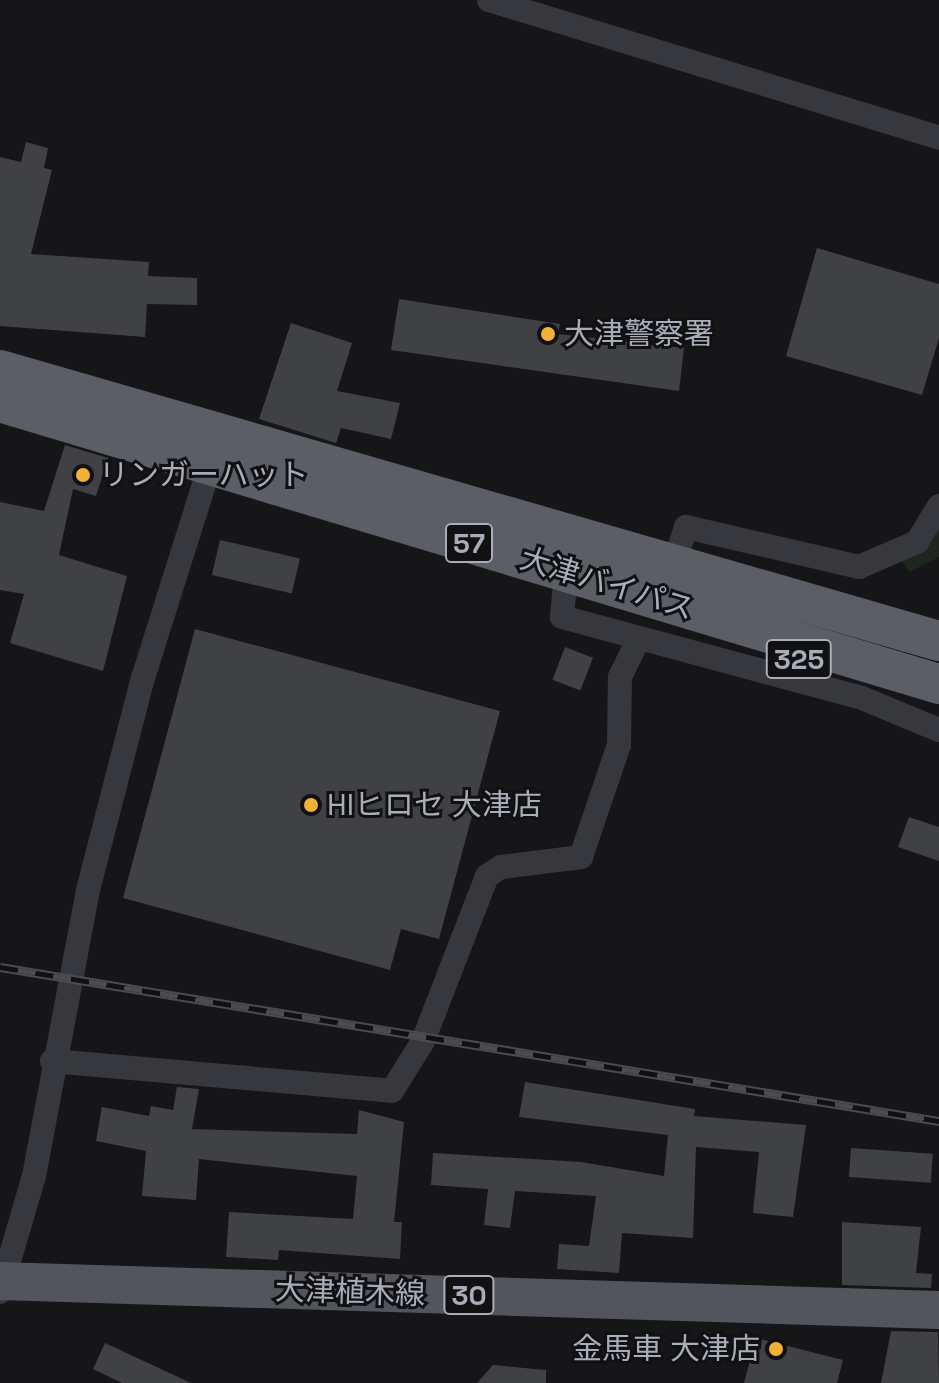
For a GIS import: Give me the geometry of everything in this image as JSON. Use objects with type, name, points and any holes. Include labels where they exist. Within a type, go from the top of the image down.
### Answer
[{"type":"highway","name":"大津バイパス","points":[[0,370],[215,451],[566,572],[670,583],[939,684]]},
{"type":"highway","name":"大津バイパス","points":[[0,402],[215,451],[670,583],[939,641]]},
{"type":"highway","name":"325","points":[[670,583],[696,628],[939,708]]},
{"type":"main road","name":"大津植木線","points":[[1,1285],[939,1310]]},
{"type":"street","points":[[489,0],[939,138]]},
{"type":"street","points":[[1,1285],[34,1176],[52,1061],[143,678],[215,451]]},
{"type":"street","points":[[670,583],[686,527],[859,567],[917,542],[939,506]]},
{"type":"street","points":[[566,572],[562,617],[862,698],[939,730]]},
{"type":"street","points":[[52,1061],[392,1091],[423,1041],[487,876],[501,867],[581,857],[619,745],[620,677],[639,638]]},
{"type":"shaded area","points":[[939,523],[939,557],[909,572],[902,561]]},
{"type":"building","points":[[26,142],[48,148],[44,168],[52,170],[31,254],[149,262],[148,276],[197,278],[197,305],[147,304],[145,337],[0,326],[0,157],[21,162]]},
{"type":"building","points":[[817,248],[939,284],[939,338],[922,395],[786,356]]},
{"type":"building","points":[[399,299],[560,324],[558,334],[684,348],[679,391],[391,350]]},
{"type":"building","points":[[291,323],[352,343],[337,391],[400,403],[391,439],[341,428],[336,443],[259,419]]},
{"type":"building","points":[[65,445],[108,458],[96,496],[73,489],[59,555],[127,576],[103,671],[10,643],[24,594],[0,590],[0,502],[44,511]]},
{"type":"building","points":[[220,540],[300,558],[292,594],[212,575]]},
{"type":"building","name":"HIヒロセ 大津店","points":[[195,629],[500,711],[439,939],[401,929],[390,970],[123,898]]},
{"type":"building","points":[[565,647],[593,658],[580,690],[552,680]]},
{"type":"building","points":[[909,817],[939,827],[939,861],[898,847]]},
{"type":"building","points":[[525,1082],[695,1109],[694,1116],[806,1125],[793,1217],[753,1213],[759,1152],[696,1147],[693,1238],[622,1233],[619,1273],[557,1269],[559,1244],[589,1246],[596,1196],[515,1191],[510,1228],[484,1225],[488,1189],[431,1185],[433,1153],[581,1162],[664,1176],[668,1135],[519,1117]]},
{"type":"building","points":[[177,1087],[199,1089],[192,1129],[357,1134],[359,1110],[404,1122],[394,1222],[402,1222],[400,1259],[279,1250],[278,1260],[226,1257],[229,1212],[353,1219],[357,1176],[199,1159],[196,1200],[142,1196],[146,1151],[96,1141],[102,1107],[149,1116],[151,1106],[173,1110]]},
{"type":"building","points":[[851,1148],[933,1154],[931,1183],[849,1177]]},
{"type":"building","points":[[842,1222],[921,1227],[916,1273],[932,1274],[931,1288],[842,1285]]},
{"type":"building","points":[[891,1331],[938,1332],[939,1383],[881,1383]]},
{"type":"building","name":"金馬車 大津店","points":[[756,1338],[843,1360],[837,1383],[744,1383]]},
{"type":"building","points":[[105,1343],[191,1383],[122,1383],[93,1369]]},
{"type":"building","points":[[493,1365],[546,1370],[546,1383],[477,1383]]},
{"type":"railway","points":[[0,967],[939,1121]]},
{"type":"place","name":"大津警察署","points":[[548,334]]},
{"type":"place","name":"リンガーハット","points":[[83,475]]},
{"type":"place","name":"HIヒロセ 大津店","points":[[311,805]]},
{"type":"place","name":"金馬車 大津店","points":[[776,1349]]}]
